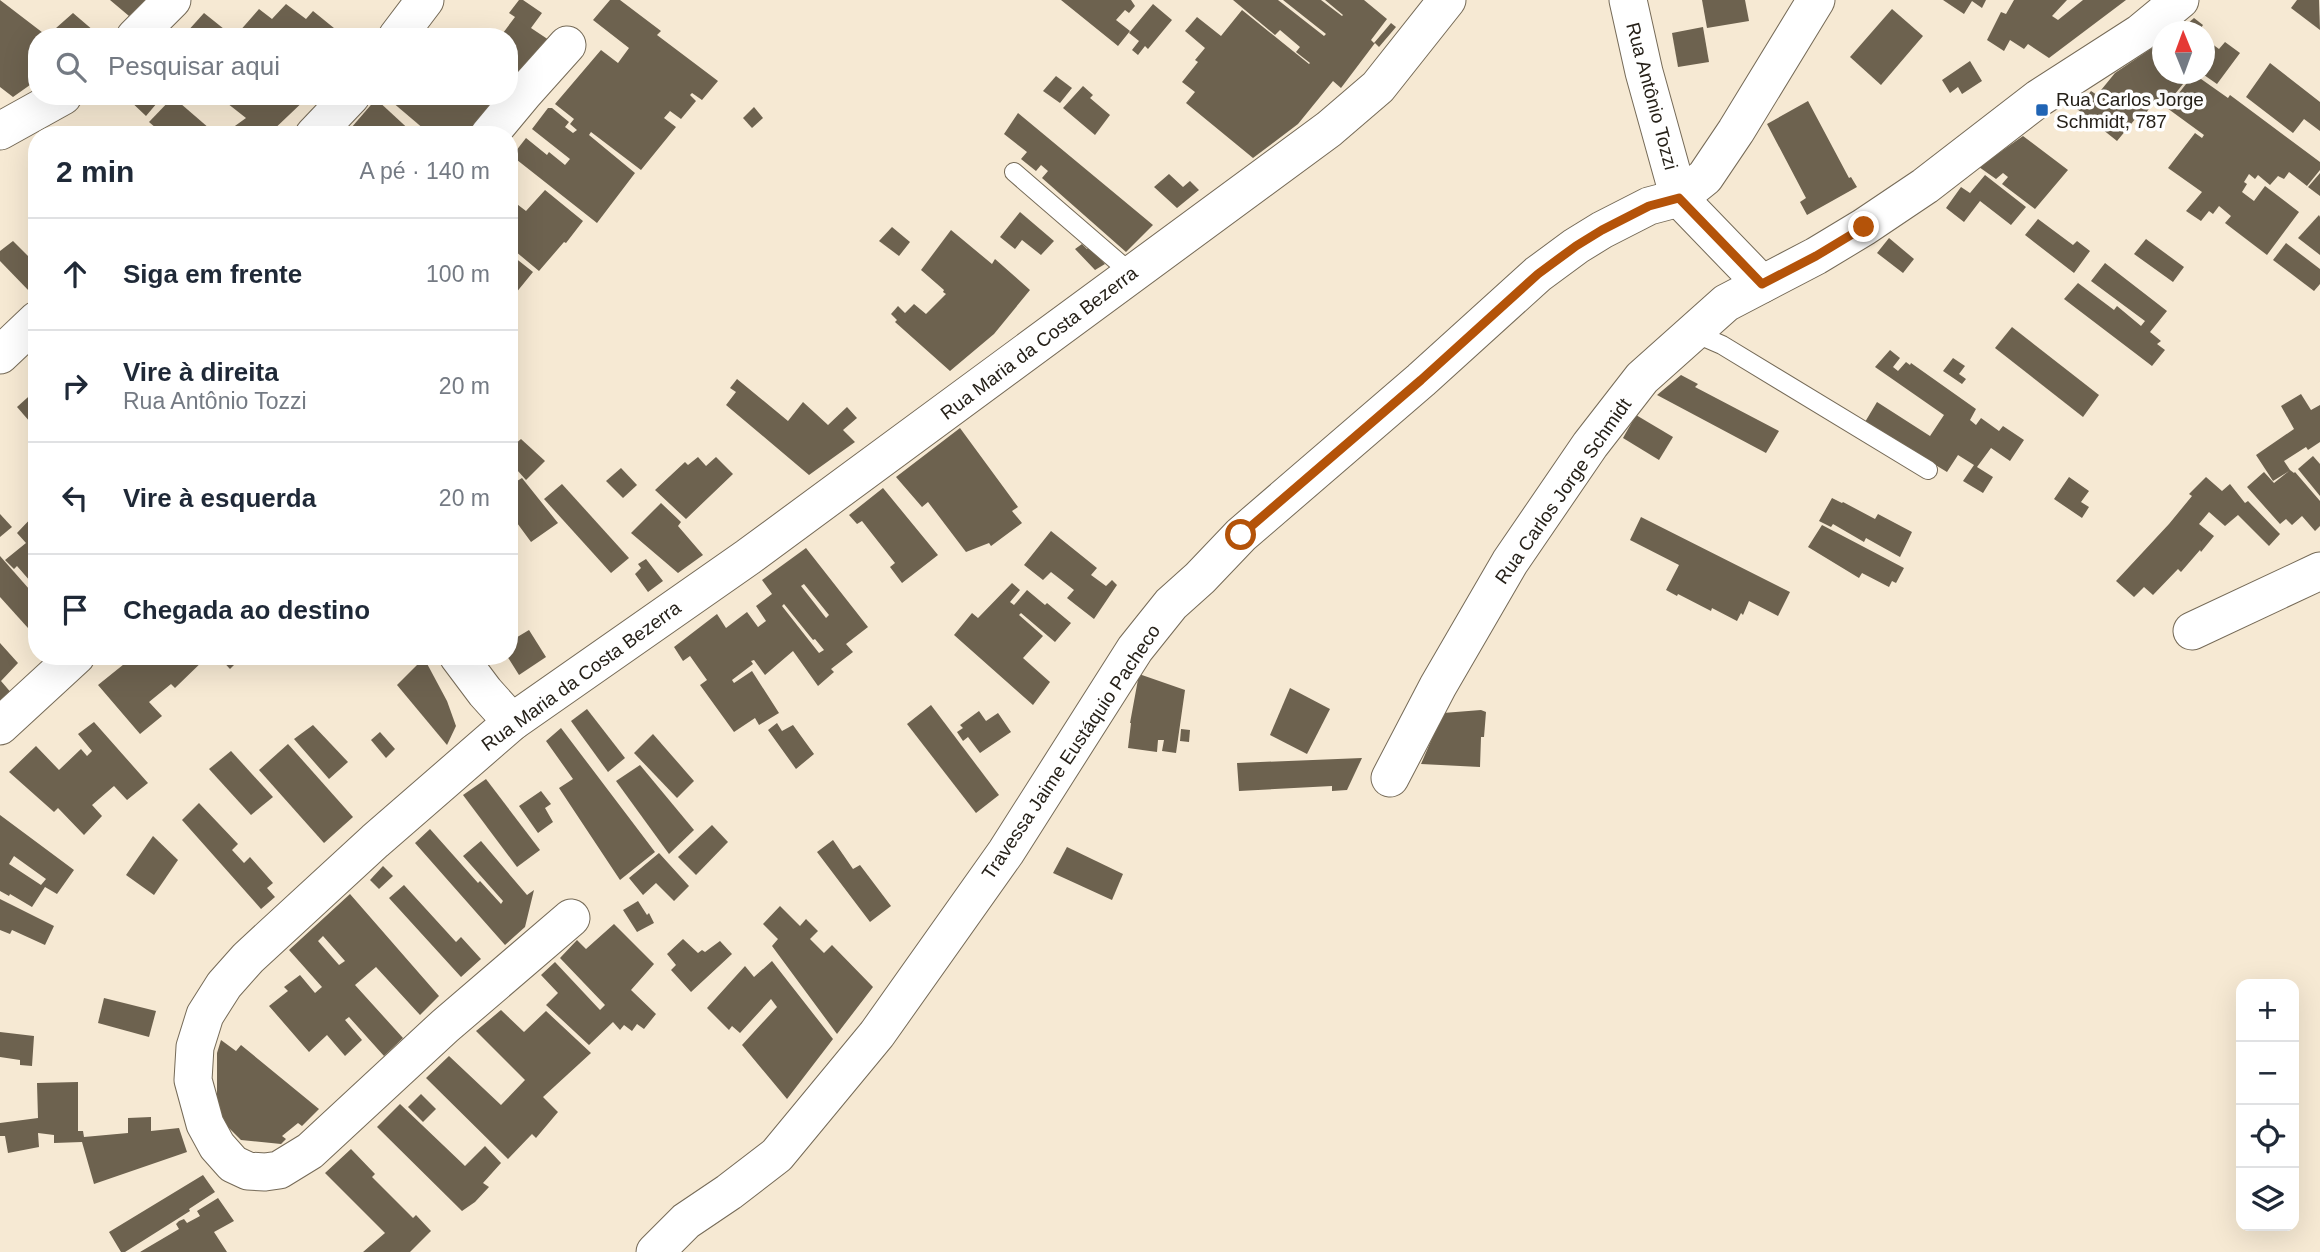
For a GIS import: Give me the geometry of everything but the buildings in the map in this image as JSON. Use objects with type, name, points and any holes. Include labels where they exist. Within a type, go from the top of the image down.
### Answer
[{"type":"street","points":[[144,28],[172,0]]},
{"type":"street","points":[[404,28],[425,0]]},
{"type":"street","name":"Rua Maria da Costa Bezerra","points":[[571,918],[445,1026],[310,1151],[293,1163],[279,1170],[248,1171],[233,1164],[216,1146],[205,1124],[193,1080],[195,1047],[205,1015],[225,985],[248,958],[306,904],[512,722],[748,557],[1329,129],[1378,87],[1447,0]]},
{"type":"street","name":"Rua Antônio Tozzi","points":[[1628,0],[1644,72],[1679,198],[1762,284]]},
{"type":"street","name":"Travessa Jaime Eustáquio Pacheco","points":[[655,1252],[686,1221],[777,1155],[877,1034],[1006,852],[1135,649],[1171,604],[1241,535],[1421,380],[1538,274],[1602,230],[1649,206],[1679,198],[1705,177],[1816,0]]},
{"type":"street","name":"Rua Carlos Jorge Schmidt","points":[[1390,778],[1438,686],[1518,552],[1590,445],[1642,378],[1726,303],[1816,256],[1864,227],[1925,186],[2039,98],[2140,33],[2180,0]]},
{"type":"street","points":[[518,100],[567,45]]},
{"type":"street","points":[[0,131],[47,105]]},
{"type":"street","points":[[323,126],[342,105]]},
{"type":"street","points":[[496,126],[514,105]]},
{"type":"street","points":[[0,355],[28,329]]},
{"type":"street","points":[[2192,631],[2320,571]]},
{"type":"street","points":[[0,726],[66,665]]},
{"type":"street","points":[[465,665],[512,722]]},
{"type":"lane","points":[[1014,172],[1132,274]]},
{"type":"lane","points":[[1692,332],[1722,345],[1928,470]]},
{"type":"place","name":"Rua Carlos Jorge Schmidt, 787","points":[[2042,110]]},
{"type":"route","points":[[1241,535],[1421,380],[1538,274],[1602,230],[1649,206],[1679,198],[1762,284],[1864,227]]}]
